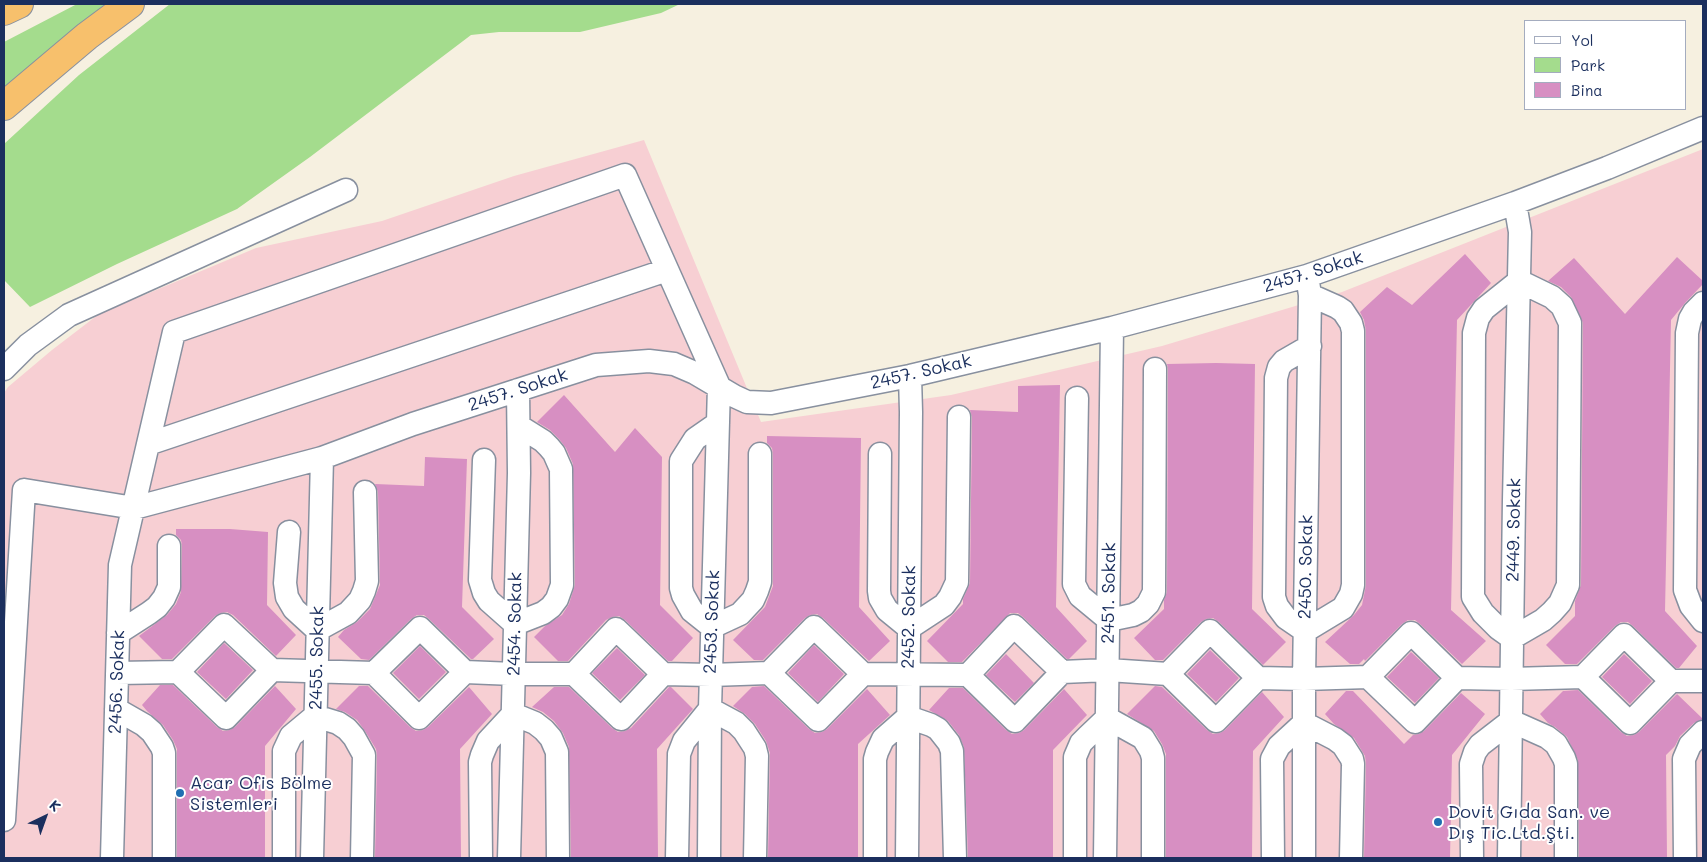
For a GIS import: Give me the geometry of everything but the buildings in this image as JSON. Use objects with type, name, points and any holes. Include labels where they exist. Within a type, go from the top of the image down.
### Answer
[{"type":"highway","points":[[4,11],[19,4]]},
{"type":"highway","points":[[4,106],[73,47],[130,4]]},
{"type":"street","name":"2457. Sokak","points":[[134,508],[322,458],[413,424],[596,365],[649,361],[674,364],[695,373],[747,402],[772,403],[910,376],[1112,328],[1309,286],[1703,128]]},
{"type":"street","name":"2456. Sokak","points":[[112,858],[120,565],[174,332],[625,175],[667,270]]},
{"type":"street","points":[[5,363],[69,315],[346,190]]},
{"type":"street","name":"2449. Sokak","points":[[1509,858],[1520,232],[1515,203]]},
{"type":"street","points":[[148,444],[667,270],[719,386]]},
{"type":"street","points":[[1519,281],[1552,297],[1562,306],[1570,323],[1568,585],[1560,603],[1552,612],[1543,620],[1512,638],[1498,628],[1483,613],[1473,597],[1474,333],[1478,318],[1484,309],[1519,281]]},
{"type":"street","points":[[1309,286],[1343,311],[1348,316],[1354,331],[1353,585],[1348,602],[1342,608],[1305,631],[1291,623],[1282,614],[1274,597],[1276,378],[1279,367],[1284,361],[1310,346]]},
{"type":"street","name":"2450. Sokak","points":[[1304,858],[1304,679],[1310,346],[1309,286]]},
{"type":"street","points":[[1703,302],[1690,319],[1687,333],[1685,580],[1687,598],[1696,614],[1703,621]]},
{"type":"street","name":"2451. Sokak","points":[[1105,858],[1112,328]]},
{"type":"street","points":[[1077,398],[1074,584],[1080,596],[1108,620],[1133,615],[1141,611],[1148,604],[1154,592],[1155,369]]},
{"type":"street","name":"2452. Sokak","points":[[907,858],[912,412],[910,376]]},
{"type":"street","name":"2453. Sokak","points":[[709,858],[710,709],[719,386]]},
{"type":"street","name":"2454. Sokak","points":[[508,858],[514,674],[519,426],[518,390]]},
{"type":"street","points":[[880,454],[880,598],[887,610],[909,628],[944,605],[957,582],[959,417]]},
{"type":"street","points":[[718,423],[695,439],[684,453],[681,461],[682,595],[692,611],[712,627],[740,614],[754,600],[760,582],[760,454]]},
{"type":"street","points":[[484,460],[480,580],[489,601],[515,624],[543,613],[551,607],[557,599],[562,585],[561,469],[554,453],[549,447],[519,426]]},
{"type":"street","name":"2455. Sokak","points":[[312,858],[322,458]]},
{"type":"street","points":[[4,820],[24,490],[134,508]]},
{"type":"street","points":[[289,532],[285,584],[287,597],[294,609],[318,630],[348,613],[360,600],[364,591],[367,581],[366,492]]},
{"type":"street","points":[[118,633],[149,614],[164,598],[169,587],[169,546]]},
{"type":"street","points":[[117,673],[178,672],[224,625],[272,670],[374,673],[419,718],[465,672]]},
{"type":"street","points":[[968,675],[1014,626],[1062,672]]},
{"type":"street","points":[[574,674],[616,629],[663,674],[769,673],[814,627],[863,674],[908,676],[968,675],[1015,721],[1062,672],[1108,670],[1168,674],[1216,721],[1258,678]]},
{"type":"street","points":[[374,673],[420,628],[465,672],[574,674],[621,719],[663,674]]},
{"type":"street","points":[[1168,674],[1210,631],[1258,678],[1304,679],[1368,677],[1410,634],[1457,678],[1512,680],[1583,677],[1624,635],[1671,681],[1703,681]]},
{"type":"street","points":[[178,672],[226,718],[272,670]]},
{"type":"street","points":[[769,673],[818,720],[863,674]]},
{"type":"street","points":[[1368,677],[1415,722],[1457,678]]},
{"type":"street","points":[[1583,677],[1630,723],[1671,681]]},
{"type":"street","points":[[116,709],[144,725],[152,732],[164,753],[164,858]]},
{"type":"street","points":[[678,858],[679,754],[684,741],[710,709],[740,727],[755,748],[757,756],[755,858]]},
{"type":"street","points":[[481,858],[480,762],[488,741],[513,714],[536,723],[551,738],[557,752],[558,858]]},
{"type":"street","points":[[284,858],[284,751],[291,736],[316,716],[338,723],[347,729],[364,754],[362,858]]},
{"type":"street","points":[[875,858],[875,759],[884,738],[908,716],[931,725],[938,730],[952,751],[955,858]]},
{"type":"street","points":[[1075,858],[1075,757],[1087,736],[1107,718],[1143,738],[1151,751],[1153,758],[1153,858]]},
{"type":"street","points":[[1472,858],[1471,764],[1480,745],[1511,721],[1547,737],[1556,744],[1564,758],[1566,764],[1566,858]]},
{"type":"street","points":[[1273,858],[1272,759],[1278,746],[1304,723],[1335,739],[1343,745],[1352,759],[1351,858]]},
{"type":"street","points":[[1685,858],[1684,759],[1690,745],[1703,732]]},
{"type":"shaded area","points":[[644,140],[761,422],[951,395],[1162,346],[1342,292],[1703,149],[1703,858],[4,858],[4,393],[8,387],[99,314],[256,248],[382,221],[514,176]]},
{"type":"green space","points":[[77,4],[105,4],[4,89],[4,42]]},
{"type":"green space","points":[[170,4],[680,4],[661,13],[580,32],[499,32],[471,35],[310,157],[237,209],[117,264],[30,307],[4,280],[4,144],[79,75]]},
{"type":"place","name":"Acar Ofis Bölme Sistemleri","points":[[180,793]]},
{"type":"place","name":"Dovit Gıda San. ve Dış Tic.Ltd.Şti.","points":[[1438,822]]}]
